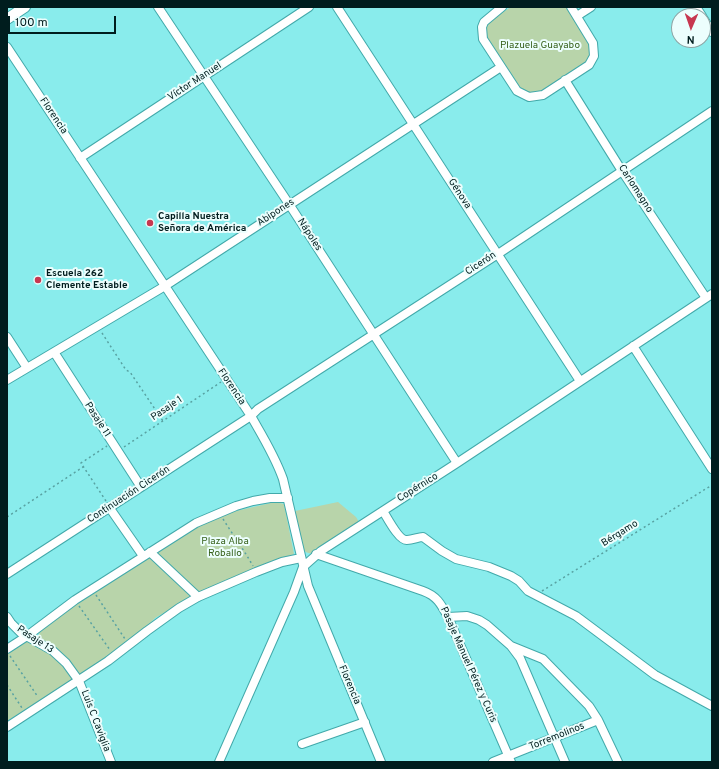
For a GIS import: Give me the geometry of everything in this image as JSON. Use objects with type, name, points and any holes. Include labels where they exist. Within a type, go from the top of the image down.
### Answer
[{"type":"main road","points":[[7,19],[26,7]]},
{"type":"street","name":"Nápoles","points":[[158,7],[289,204],[457,463]]},
{"type":"street","name":"Víctor Manuel","points":[[80,158],[309,7]]},
{"type":"street","name":"Génova","points":[[337,7],[580,381]]},
{"type":"street","points":[[502,7],[487,18],[482,27],[483,38],[517,91],[529,97],[543,95],[589,65],[594,55],[593,43],[572,7]]},
{"type":"street","points":[[578,16],[591,7]]},
{"type":"street","name":"Florencia","points":[[7,47],[250,416],[278,463],[288,498],[308,586],[381,762]]},
{"type":"street","name":"Abipones","points":[[7,380],[165,286],[501,67]]},
{"type":"street","name":"Carlomagno","points":[[565,80],[622,171],[709,296]]},
{"type":"street","name":"Cicerón","points":[[250,416],[258,409],[498,254],[712,111]]},
{"type":"street","name":"Copérnico","points":[[219,762],[294,592],[302,563],[457,463],[709,296]]},
{"type":"street","points":[[7,337],[27,368]]},
{"type":"street","points":[[633,346],[712,469]]},
{"type":"street","name":"Pasaje 11","points":[[54,352],[141,487]]},
{"type":"street","name":"Continuación Cicerón","points":[[7,574],[250,416]]},
{"type":"street","points":[[7,649],[75,600],[182,531],[236,506],[262,499],[288,498]]},
{"type":"street","points":[[110,507],[146,554],[198,597]]},
{"type":"street","points":[[383,511],[396,533],[404,540],[423,537],[456,559],[489,567],[511,576],[519,581],[525,589],[576,616],[659,677],[712,706]]},
{"type":"street","name":"Pasaje Manuel Pérez y Curis","points":[[316,554],[431,594],[441,602],[509,759]]},
{"type":"street","points":[[7,727],[115,657],[147,630],[198,597],[282,562],[302,563]]},
{"type":"street","points":[[448,617],[467,616],[479,620],[511,646],[520,658],[565,762]]},
{"type":"street","name":"Pasaje 13","points":[[7,617],[16,628],[53,651],[66,663],[79,681]]},
{"type":"street","points":[[511,646],[543,659],[589,706],[598,720],[618,762]]},
{"type":"street","name":"Luis C Caviglia","points":[[79,681],[111,762]]},
{"type":"street","name":"Torremolinos","points":[[493,762],[509,759],[598,720]]},
{"type":"street","points":[[302,744],[365,722]]},
{"type":"path","points":[[98,327],[126,370],[130,372],[163,421]]},
{"type":"path","name":"Pasaje 1","points":[[117,451],[225,379]]},
{"type":"path","points":[[110,507],[81,463],[112,443]]},
{"type":"path","points":[[7,517],[83,467]]},
{"type":"path","name":"Bérgamo","points":[[535,595],[712,485]]},
{"type":"path","points":[[219,513],[245,552],[256,572]]},
{"type":"path","points":[[92,589],[130,645]]},
{"type":"path","points":[[75,600],[115,657]]},
{"type":"path","points":[[7,652],[42,704]]},
{"type":"path","points":[[7,685],[27,714]]},
{"type":"green space","name":"Plazuela Guayabo","points":[[511,7],[567,7],[591,44],[590,57],[575,70],[542,91],[530,94],[526,92],[520,87],[488,39],[487,34],[489,21]]},
{"type":"green space","name":"Plaza Alba Roballo","points":[[275,502],[284,504],[294,554],[202,591],[155,618],[142,632],[80,677],[7,721],[7,651],[38,636],[41,630],[66,611],[188,531],[211,520],[236,511]]},
{"type":"green space","points":[[338,502],[356,517],[359,522],[315,553],[306,552],[302,548],[295,511]]},
{"type":"place","name":"Capilla Nuestra Señora de América","points":[[150,223]]},
{"type":"place","name":"Escuela 262 Clemente Estable","points":[[38,280]]}]
